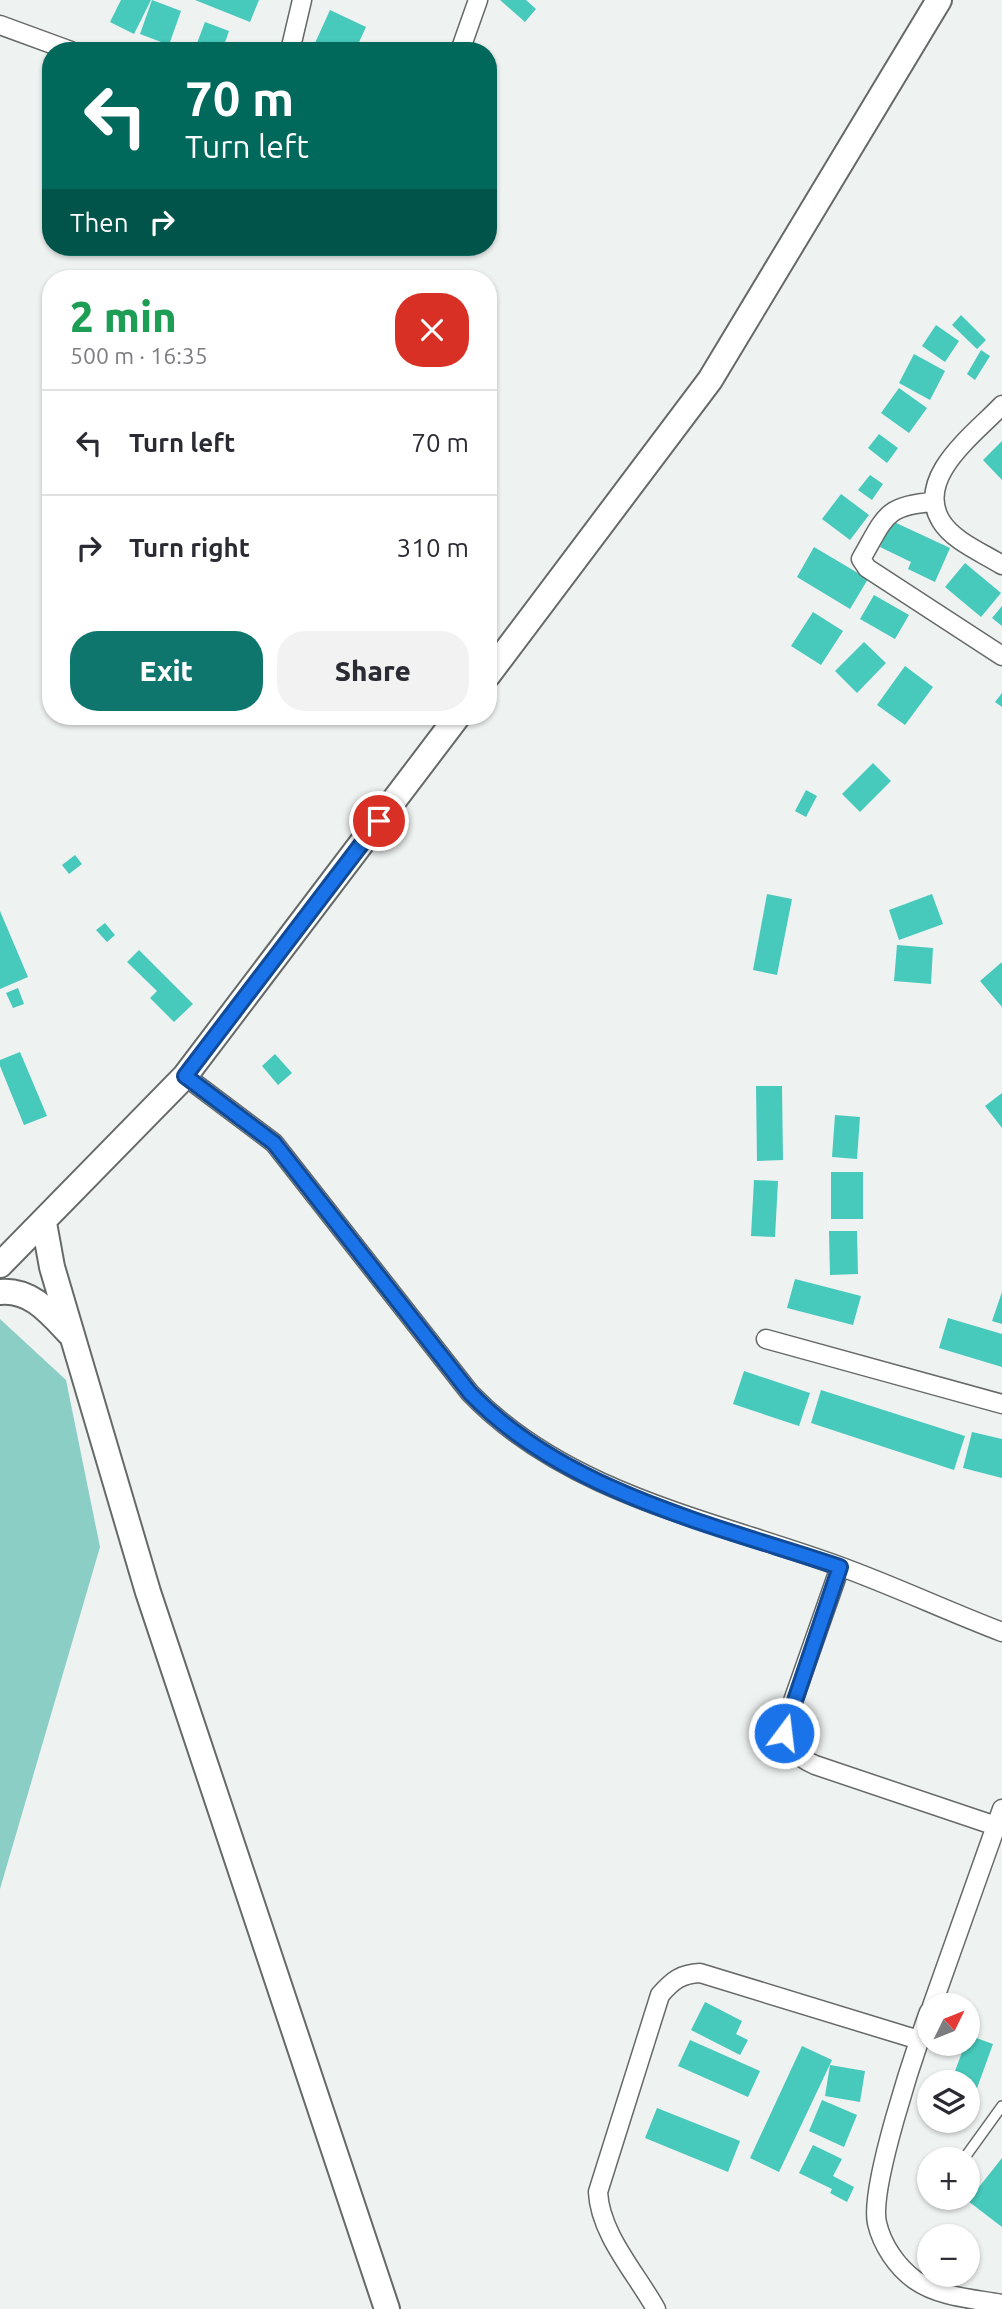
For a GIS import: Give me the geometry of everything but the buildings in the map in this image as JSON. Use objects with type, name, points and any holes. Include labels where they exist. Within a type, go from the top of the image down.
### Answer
[{"type":"street","points":[[292,42],[302,0]]},
{"type":"street","points":[[463,42],[478,0]]},
{"type":"street","points":[[497,663],[710,380],[939,0]]},
{"type":"street","points":[[0,25],[46,42]]},
{"type":"street","points":[[1002,405],[947,462],[935,484],[934,502],[941,521],[954,535],[1002,565]]},
{"type":"street","points":[[934,502],[904,504],[894,510],[861,559],[867,568],[1002,656]]},
{"type":"street","points":[[0,1265],[185,1076],[451,725]]},
{"type":"street","points":[[185,1076],[274,1143],[470,1393],[501,1422],[579,1471],[633,1496],[840,1567],[1002,1632]]},
{"type":"street","points":[[44,1223],[52,1267],[148,1592],[387,2309]]},
{"type":"street","points":[[0,1293],[22,1295],[37,1302],[72,1336]]},
{"type":"street","points":[[766,1339],[1002,1404]]},
{"type":"street","points":[[840,1567],[786,1721],[784,1733],[789,1746],[799,1758],[815,1765],[999,1818],[937,1993]]},
{"type":"street","points":[[656,2309],[605,2224],[598,2207],[598,2192],[660,1994],[671,1982],[683,1974],[700,1973],[917,2039]]},
{"type":"street","points":[[917,2047],[877,2187],[877,2222],[891,2256],[916,2281],[945,2294],[1002,2304]]},
{"type":"lane","points":[[972,2147],[1002,2106]]},
{"type":"shaded area","points":[[0,1319],[66,1380],[100,1547],[0,1889]]},
{"type":"route","points":[[379,821],[185,1076],[274,1143],[470,1393],[501,1422],[579,1471],[633,1496],[840,1567],[784,1733]]}]
